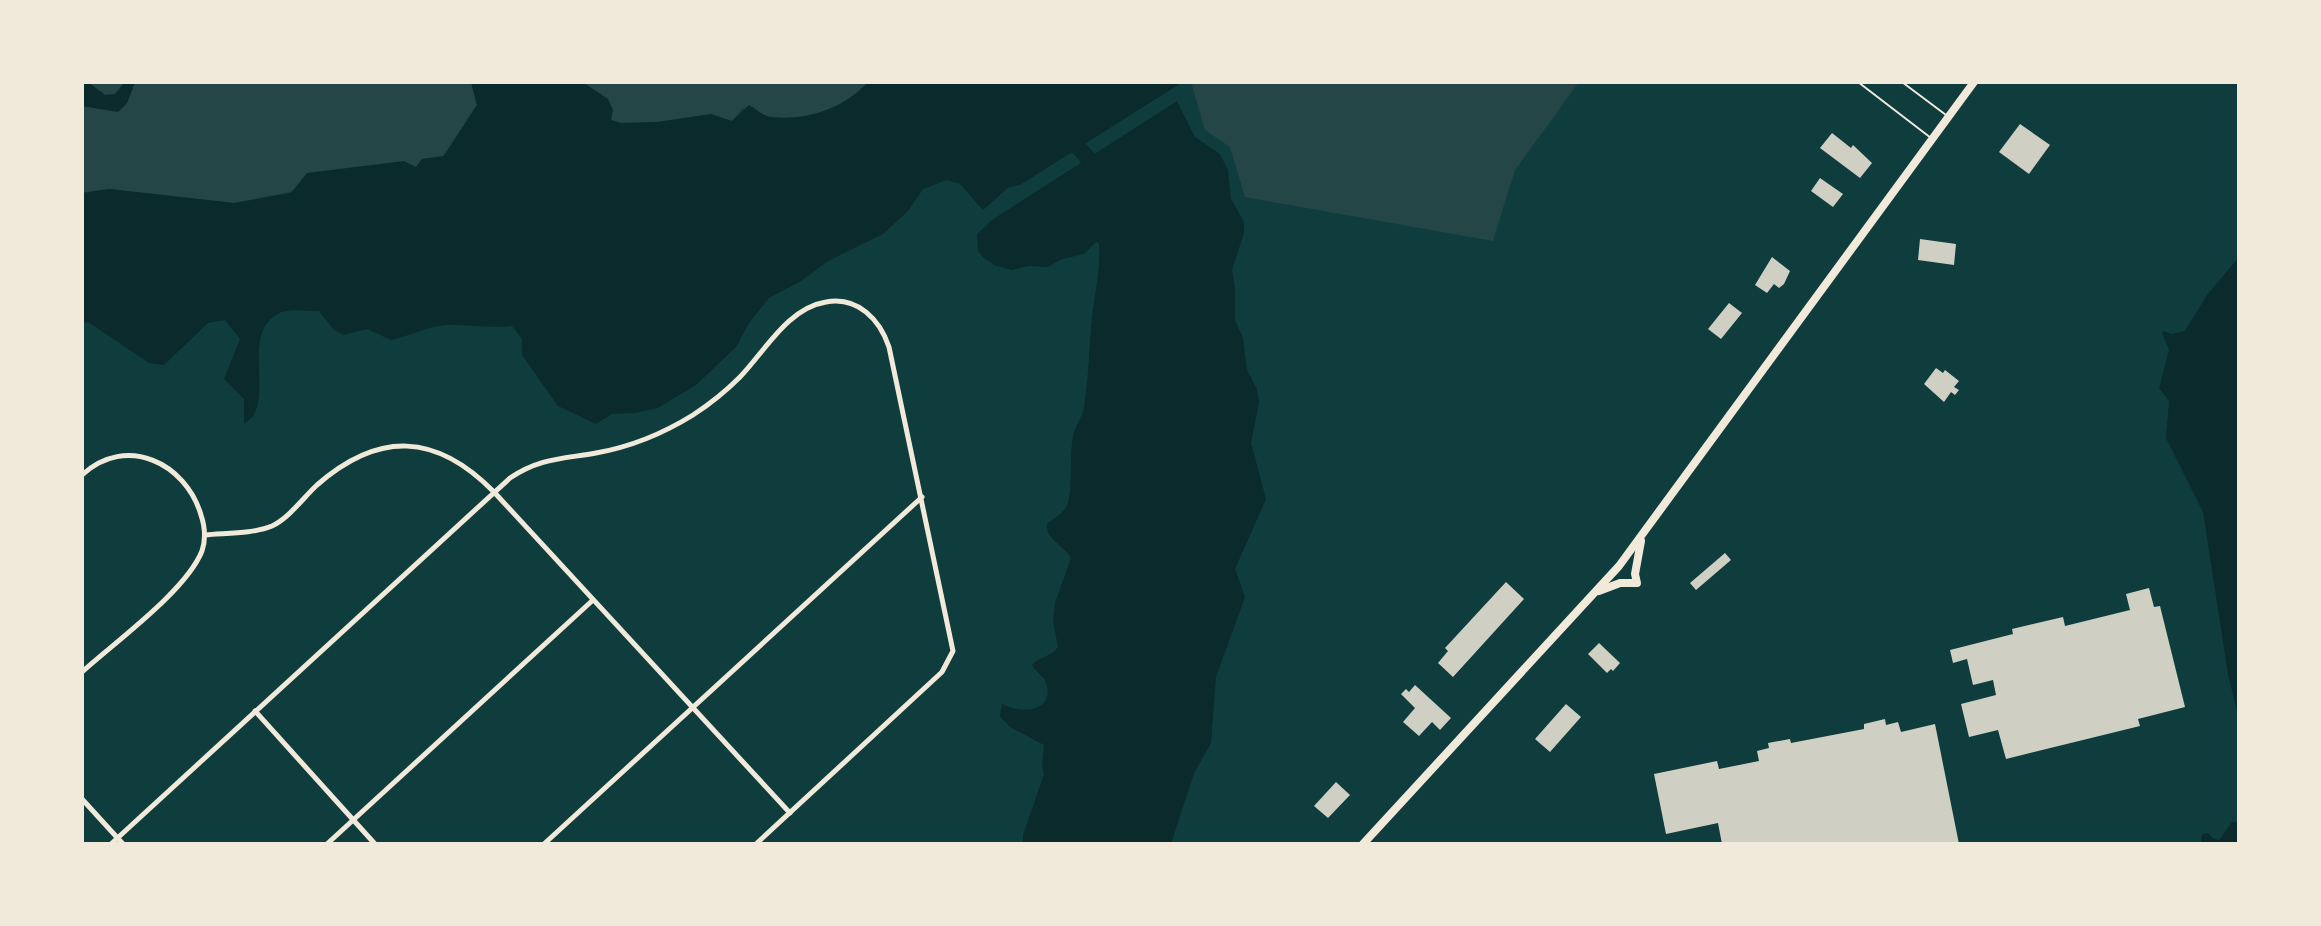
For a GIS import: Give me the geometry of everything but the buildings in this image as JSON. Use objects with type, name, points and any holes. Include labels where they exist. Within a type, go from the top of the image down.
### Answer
[{"type":"main road","points":[[1363,844],[1590,598],[1642,537],[1974,82]]},
{"type":"main road","points":[[1590,598],[1620,583],[1637,583],[1635,574],[1642,537]]},
{"type":"street","points":[[111,844],[510,478],[536,463],[620,447],[672,427],[692,416],[739,378],[798,314],[823,302],[844,302],[864,310],[886,336],[953,642],[951,658],[942,672],[756,844]]},
{"type":"street","points":[[205,535],[272,526],[338,467],[381,447],[409,446],[436,451],[462,464],[494,492],[790,813]]},
{"type":"street","points":[[82,475],[97,464],[120,457],[144,458],[166,465],[192,491],[205,535],[197,561],[177,585],[82,672]]},
{"type":"street","points":[[544,844],[922,497]]},
{"type":"street","points":[[327,844],[593,600]]},
{"type":"street","points":[[255,711],[375,844]]},
{"type":"street","points":[[82,799],[123,844]]},
{"type":"lane","points":[[1858,82],[1932,139]]},
{"type":"lane","points":[[1902,82],[1948,117]]},
{"type":"shaded area","points":[[82,82],[88,82],[105,95],[115,94],[125,82],[135,82],[127,103],[118,112],[82,106]]},
{"type":"shaded area","points":[[88,82],[125,82],[115,94],[105,95]]},
{"type":"shaded area","points":[[135,82],[471,82],[477,105],[443,156],[422,159],[416,167],[234,203],[109,189],[82,193],[82,106],[118,111],[127,103]]},
{"type":"shaded area","points":[[471,82],[582,82],[608,99],[613,110],[611,120],[621,123],[657,122],[711,114],[732,121],[749,105],[768,116],[811,115],[836,106],[868,82],[1181,83],[1020,185],[1009,187],[983,210],[960,184],[947,180],[923,189],[908,211],[883,234],[828,261],[801,281],[769,298],[749,323],[736,347],[696,385],[658,408],[612,414],[596,424],[558,406],[522,355],[522,339],[512,326],[448,325],[391,340],[367,329],[343,335],[334,330],[319,311],[291,310],[281,313],[267,324],[261,335],[258,405],[253,416],[244,424],[244,399],[224,379],[240,339],[225,320],[208,323],[164,365],[149,363],[88,322],[82,323],[82,193],[109,189],[234,203],[291,193],[307,173],[404,161],[416,167],[422,159],[444,156],[477,105]]},
{"type":"shaded area","points":[[582,82],[868,82],[847,100],[809,115],[768,117],[743,108],[732,121],[621,123],[611,120],[601,94]]},
{"type":"shaded area","points":[[1191,82],[1579,82],[1515,170],[1493,241],[1245,197],[1230,147],[1205,130]]},
{"type":"shaded area","points":[[1177,101],[1195,137],[1220,154],[1228,170],[1231,199],[1244,222],[1244,233],[1232,270],[1235,320],[1243,338],[1247,370],[1257,389],[1259,403],[1251,443],[1266,499],[1235,569],[1245,597],[1216,677],[1211,743],[1194,773],[1171,844],[1023,844],[1023,835],[1044,774],[1044,745],[1010,727],[1000,716],[1002,704],[1025,710],[1040,706],[1045,701],[1046,682],[1032,665],[1058,647],[1053,621],[1055,603],[1071,558],[1049,534],[1047,524],[1068,503],[1073,436],[1085,398],[1099,243],[1096,242],[1084,254],[1062,259],[1048,267],[1029,266],[1012,270],[994,265],[984,258],[978,251],[977,234],[992,220]]},
{"type":"shaded area","points":[[2239,257],[2239,720],[2228,674],[2203,512],[2166,438],[2169,401],[2159,388],[2169,350],[2162,333],[2185,331],[2207,295]]},
{"type":"shaded area","points":[[2232,822],[2239,822],[2239,844],[2205,844],[2201,841],[2202,834],[2208,833],[2219,840]]},
{"type":"waterway","points":[[1065,133],[1099,174]]}]
